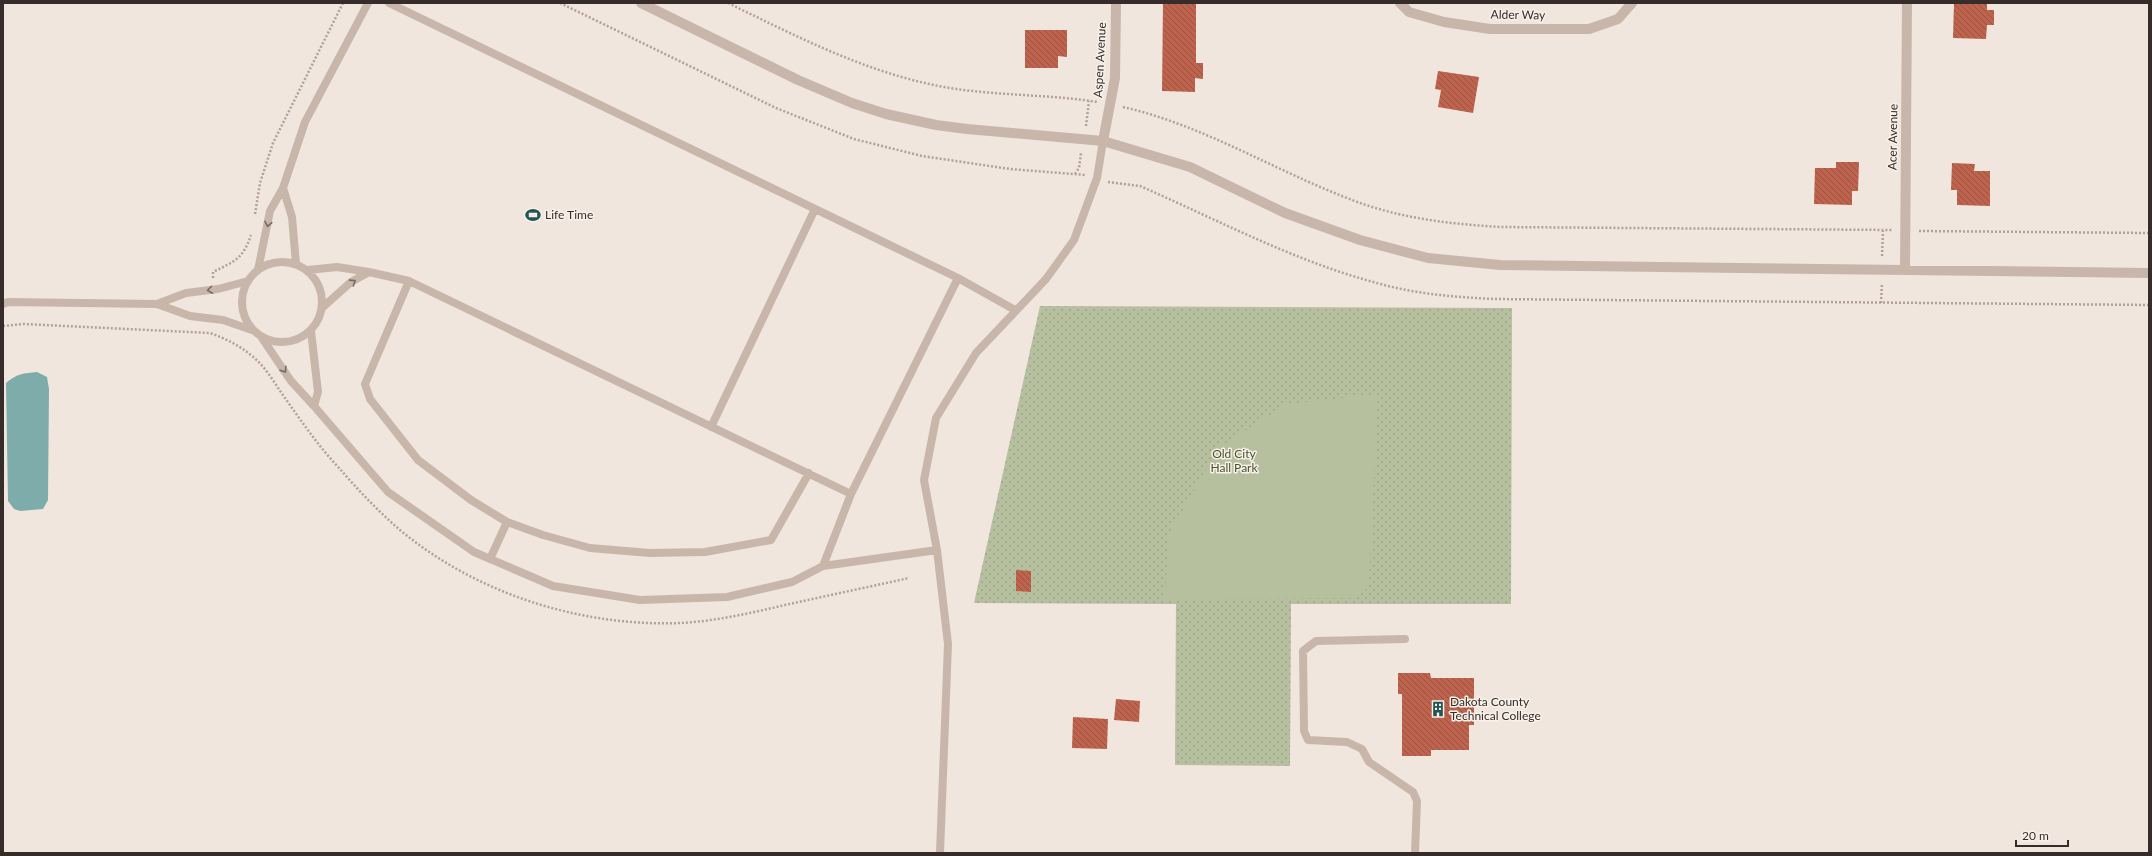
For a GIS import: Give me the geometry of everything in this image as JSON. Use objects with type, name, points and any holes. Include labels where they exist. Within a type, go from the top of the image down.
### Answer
[{"type":"street","points":[[641,3],[798,80],[852,103],[886,114],[936,125],[1103,141],[1190,167],[1285,213],[1307,222],[1360,240],[1428,258],[1500,265],[2149,273]]},
{"type":"street","name":"Aspen Avenue","points":[[1103,141],[1115,78],[1116,3]]},
{"type":"street","name":"Alder Way","points":[[1400,3],[1409,12],[1444,22],[1490,29],[1589,29],[1618,19],[1632,3]]},
{"type":"street","name":"Acer Avenue","points":[[1904,270],[1907,3]]},
{"type":"lane","points":[[258,270],[270,211],[283,188],[305,122],[368,3]]},
{"type":"lane","points":[[389,3],[958,278],[1015,310]]},
{"type":"lane","points":[[940,853],[948,644],[937,550],[924,480],[936,418],[976,353],[1015,310],[1046,279],[1074,240],[1097,178],[1103,141]]},
{"type":"lane","points":[[283,188],[292,217],[296,264]]},
{"type":"lane","points":[[711,427],[815,209]]},
{"type":"lane","points":[[262,338],[275,342],[288,342],[301,339],[311,331],[319,320],[323,307],[322,293],[317,281],[308,270],[296,264],[269,264],[258,270],[248,281],[243,292],[242,306],[245,319],[252,330],[262,338],[291,381],[388,492],[474,552],[553,586],[640,600],[727,597],[792,582],[823,566],[937,550]]},
{"type":"lane","points":[[308,270],[337,267],[409,281],[851,494]]},
{"type":"lane","points":[[323,307],[351,282],[369,272]]},
{"type":"lane","points":[[823,566],[851,494],[958,278]]},
{"type":"lane","points":[[157,304],[186,293],[212,290],[248,281]]},
{"type":"lane","points":[[409,281],[365,384],[370,399],[418,460],[471,500],[507,522],[543,535],[590,548],[650,552],[705,552],[771,540],[808,473]]},
{"type":"lane","points":[[5,302],[157,304],[190,316],[223,320],[252,330]]},
{"type":"lane","points":[[311,331],[318,392],[314,406]]},
{"type":"lane","points":[[490,559],[507,522]]},
{"type":"lane","points":[[1405,639],[1316,641],[1303,651],[1304,731],[1308,740],[1347,742],[1362,749],[1369,762],[1413,792],[1417,801],[1415,853]]},
{"type":"path","points":[[254,217],[260,182],[273,143],[343,3]]},
{"type":"path","points":[[728,3],[846,59],[897,76],[945,87],[1111,105],[1172,122],[1348,199],[1420,219],[1501,227],[2149,233]]},
{"type":"path","points":[[212,290],[213,272],[237,260],[246,249],[252,230]]},
{"type":"path","points":[[210,319],[210,333]]},
{"type":"green space","name":"Old City Hall Park","points":[[1040,306],[1512,308],[1511,604],[1291,604],[1290,766],[1175,765],[1176,604],[974,603]]},
{"type":"green space","points":[[1378,394],[1369,587],[1357,598],[1165,599],[1168,535],[1219,447],[1287,404]]},
{"type":"water","points":[[37,372],[47,377],[49,389],[48,500],[43,509],[20,511],[14,509],[8,501],[6,383],[20,374]]},
{"type":"building","points":[[1163,3],[1196,3],[1196,63],[1203,63],[1203,79],[1195,78],[1195,92],[1162,91]]},
{"type":"building","points":[[1954,3],[1987,3],[1987,10],[1994,10],[1994,25],[1987,25],[1986,39],[1953,38]]},
{"type":"building","points":[[1025,30],[1067,30],[1067,57],[1058,56],[1058,68],[1025,68]]},
{"type":"building","points":[[1438,71],[1479,77],[1473,113],[1438,107],[1441,90],[1435,89]]},
{"type":"building","points":[[1836,162],[1859,162],[1858,191],[1852,191],[1852,205],[1814,204],[1815,168],[1836,168]]},
{"type":"building","points":[[1952,163],[1975,164],[1974,171],[1990,171],[1990,206],[1957,205],[1957,190],[1951,190]]},
{"type":"building","points":[[1016,570],[1031,571],[1031,592],[1016,591]]},
{"type":"building","name":"Dakota County Technical College","points":[[1398,673],[1430,673],[1431,678],[1474,678],[1474,725],[1469,725],[1469,750],[1431,750],[1431,756],[1402,756],[1402,694],[1398,694]]},
{"type":"building","points":[[1116,699],[1140,701],[1139,722],[1114,720]]},
{"type":"building","points":[[1073,717],[1108,719],[1107,749],[1072,748]]},
{"type":"place","name":"Life Time","points":[[533,215]]},
{"type":"place","name":"Dakota County Technical College","points":[[1438,709]]}]
